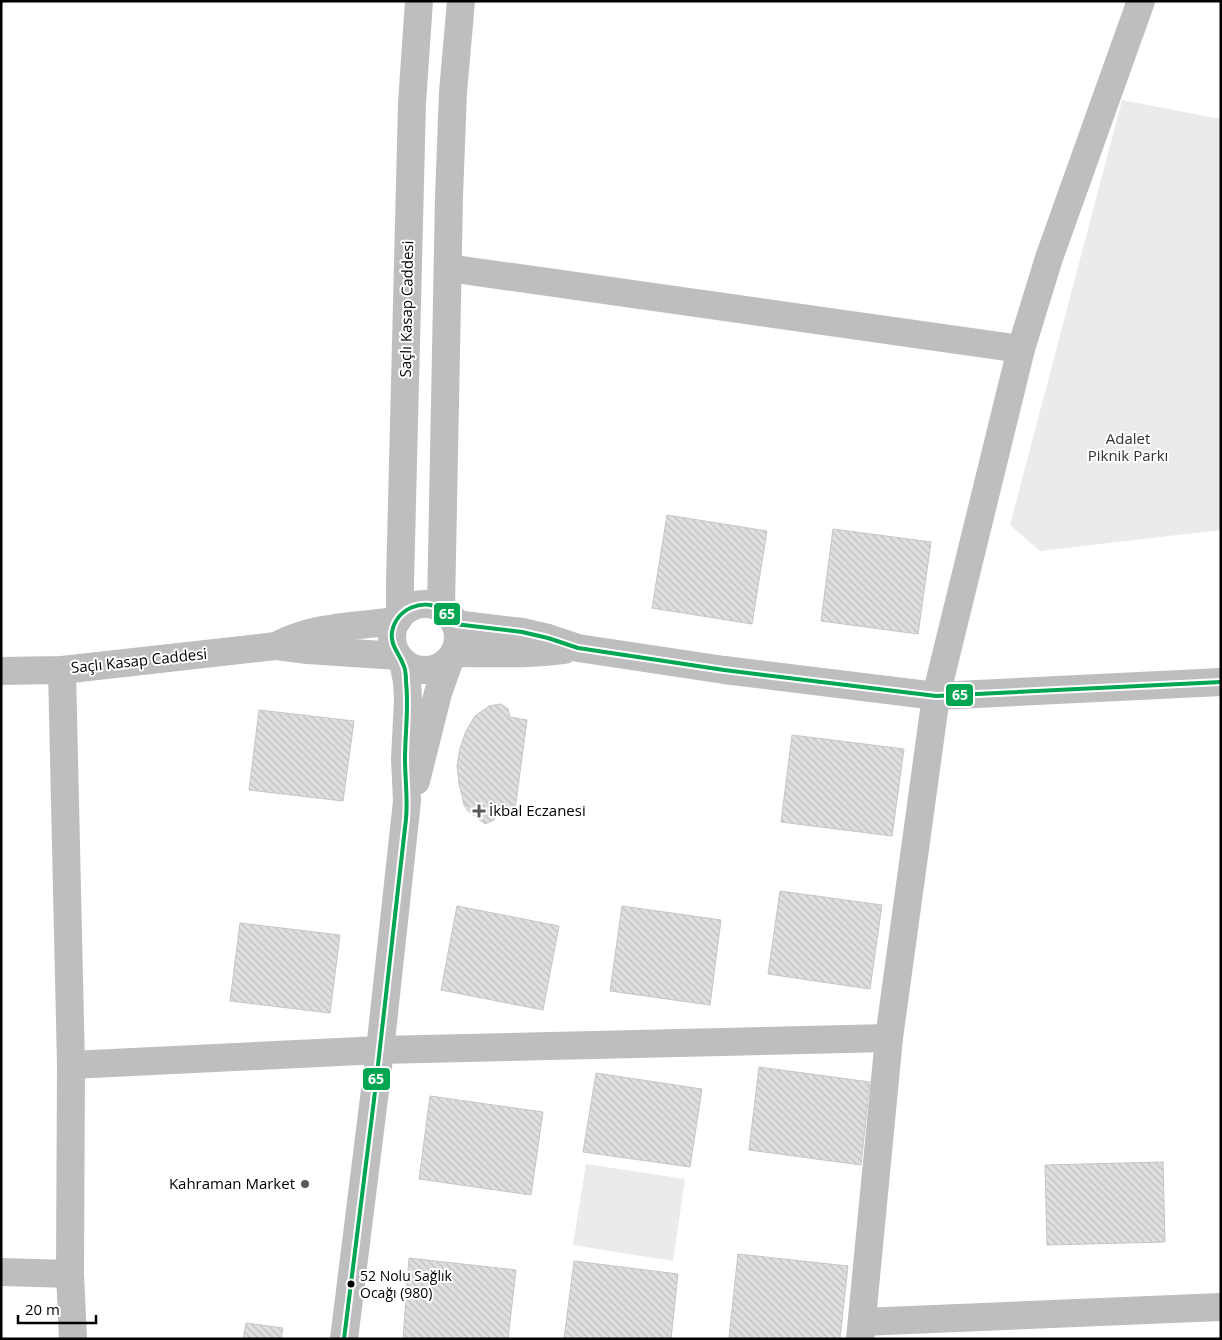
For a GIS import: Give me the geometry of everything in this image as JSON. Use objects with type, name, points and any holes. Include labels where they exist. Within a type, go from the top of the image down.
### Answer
[{"type":"street","name":"Saçlı Kasap Caddesi","points":[[276,646],[290,639],[322,630],[398,619],[412,103],[419,1]]},
{"type":"street","points":[[448,616],[448,268],[453,100],[461,1]]},
{"type":"street","points":[[1141,1],[1049,258],[1021,349],[936,696],[890,1038],[861,1330],[1221,1308]]},
{"type":"street","points":[[448,268],[1021,349]]},
{"type":"street","points":[[344,1339],[380,1050],[407,801],[405,759],[407,681],[401,659],[393,643],[392,635],[398,619],[405,611],[419,605],[434,605],[448,616],[458,631],[458,639],[438,692],[419,770],[407,801]]},
{"type":"street","points":[[448,616],[548,638],[578,648],[724,670],[936,696],[1221,682]]},
{"type":"street","name":"Saçlı Kasap Caddesi","points":[[1,671],[62,670],[276,646],[401,659]]},
{"type":"street","points":[[401,659],[416,669],[431,670],[444,664],[452,656],[525,654],[578,648]]},
{"type":"street","points":[[62,670],[71,1065],[70,1274],[73,1339]]},
{"type":"street","points":[[71,1065],[380,1050],[890,1038]]},
{"type":"street","points":[[1,1272],[70,1274]]},
{"type":"green space","name":"Adalet Piknik Parkı","points":[[1122,100],[1221,119],[1221,530],[1040,551],[1010,525]]},
{"type":"green space","points":[[586,1164],[685,1179],[673,1261],[573,1245]]},
{"type":"building","points":[[667,515],[767,531],[752,624],[652,608]]},
{"type":"building","points":[[833,529],[931,542],[918,634],[821,621]]},
{"type":"building","points":[[501,704],[508,709],[510,717],[527,720],[514,817],[497,813],[494,820],[485,824],[468,811],[464,805],[457,766],[460,748],[466,731],[475,716],[489,706]]},
{"type":"building","points":[[259,710],[354,721],[343,801],[249,790]]},
{"type":"building","points":[[792,735],[904,749],[892,836],[781,822]]},
{"type":"building","points":[[780,891],[882,905],[870,989],[768,974]]},
{"type":"building","points":[[457,906],[559,926],[543,1010],[441,990]]},
{"type":"building","points":[[622,906],[721,920],[710,1005],[610,991]]},
{"type":"building","points":[[240,923],[340,935],[330,1013],[230,1001]]},
{"type":"building","points":[[759,1067],[870,1082],[861,1165],[749,1150]]},
{"type":"building","points":[[596,1073],[702,1089],[690,1167],[583,1152]]},
{"type":"building","points":[[430,1096],[543,1112],[531,1195],[419,1179]]},
{"type":"building","points":[[1163,1162],[1165,1242],[1047,1245],[1045,1165]]},
{"type":"building","points":[[738,1254],[848,1266],[840,1339],[746,1339],[729,1337]]},
{"type":"building","points":[[409,1258],[516,1270],[508,1339],[403,1339]]},
{"type":"building","points":[[574,1261],[678,1274],[671,1339],[564,1339]]},
{"type":"building","points":[[246,1323],[283,1328],[281,1339],[243,1339]]},
{"type":"transit line","name":"65","points":[[344,1339],[406,819],[406,675],[392,637],[395,624],[405,612],[419,605],[435,606],[448,615],[455,624],[522,632],[578,648],[724,670],[936,696],[1221,682]]},
{"type":"place","name":"İkbal Eczanesi","points":[[479,811]]},
{"type":"place","name":"Kahraman Market","points":[[305,1184]]},
{"type":"place","name":"52 Nolu Sağlık Ocağı (980)","points":[[351,1284]]}]
